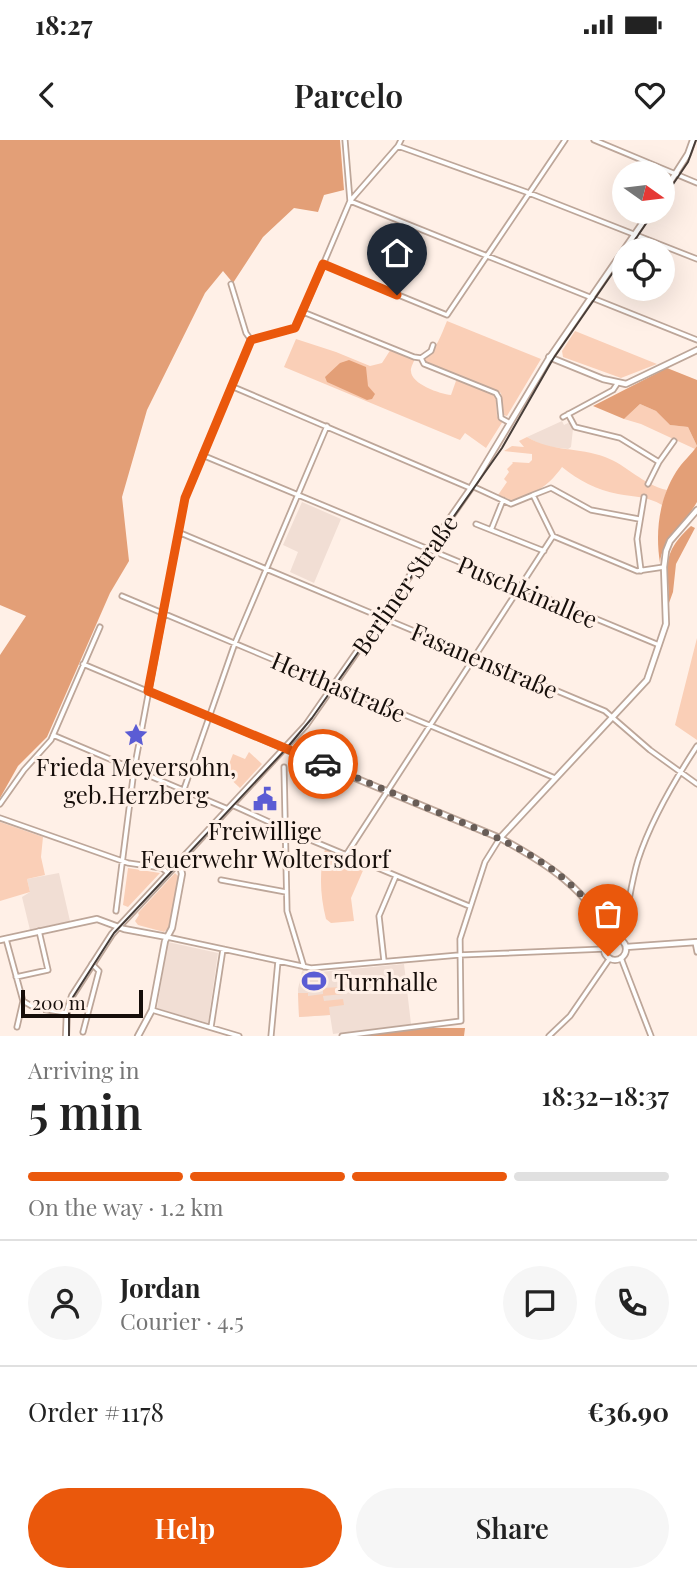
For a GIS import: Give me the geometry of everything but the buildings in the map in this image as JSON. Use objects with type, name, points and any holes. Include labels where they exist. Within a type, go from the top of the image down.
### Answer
[{"type":"street","points":[[345,140],[350,201]]},
{"type":"street","points":[[251,340],[295,328],[350,201],[401,140]]},
{"type":"street","points":[[323,264],[447,315],[565,140]]},
{"type":"street","points":[[594,140],[697,183]]},
{"type":"street","points":[[677,173],[693,140]]},
{"type":"street","points":[[398,146],[529,193],[697,259]]},
{"type":"street","points":[[350,201],[697,340]]},
{"type":"street","name":"Berliner Straße","points":[[67,1013],[72,996],[118,926],[180,863],[306,725],[471,487],[550,357],[642,224]]},
{"type":"street","points":[[231,284],[246,333],[251,340]]},
{"type":"street","points":[[303,312],[421,358],[424,364],[496,393],[499,398],[500,418],[510,423]]},
{"type":"street","points":[[116,911],[134,770],[185,498],[251,340]]},
{"type":"street","points":[[421,358],[433,345]]},
{"type":"street","points":[[550,357],[617,384],[632,383],[697,350]]},
{"type":"street","points":[[563,417],[613,390],[617,384]]},
{"type":"street","points":[[231,386],[515,504],[551,488],[592,510],[639,519]]},
{"type":"street","points":[[568,414],[575,427],[620,438],[659,462]]},
{"type":"street","points":[[184,789],[235,643],[327,426]]},
{"type":"street","points":[[648,484],[659,462],[674,442]]},
{"type":"street","name":"Puschkinallee","points":[[202,455],[659,646]]},
{"type":"street","points":[[533,495],[553,536],[641,571],[664,567]]},
{"type":"street","points":[[641,571],[637,539],[644,496]]},
{"type":"street","points":[[491,530],[503,500]]},
{"type":"street","points":[[342,1036],[461,1021],[460,939],[485,862],[500,838],[648,680],[666,624],[666,551],[670,541],[697,510]]},
{"type":"street","points":[[476,524],[544,551]]},
{"type":"street","name":"Fasanenstraße","points":[[178,532],[605,711],[680,773],[697,783]]},
{"type":"street","points":[[346,855],[553,536]]},
{"type":"street","name":"Herthastraße","points":[[122,596],[555,778]]},
{"type":"street","points":[[0,804],[24,770],[51,740],[100,627]]},
{"type":"street","points":[[83,664],[500,838],[544,863],[575,887],[595,910],[611,939]]},
{"type":"street","points":[[53,735],[469,906]]},
{"type":"street","points":[[621,958],[626,947],[620,939],[639,858],[649,832],[697,746]]},
{"type":"street","points":[[285,767],[286,892],[289,925],[304,967]]},
{"type":"street","points":[[0,818],[122,861],[162,868],[168,873]]},
{"type":"street","points":[[138,1036],[152,1010],[167,937],[172,928],[182,874],[180,863]]},
{"type":"street","points":[[384,961],[379,916],[396,876]]},
{"type":"street","points":[[221,880],[286,892]]},
{"type":"street","points":[[17,1027],[23,1001],[3,939],[97,919],[304,967],[459,955],[604,949]]},
{"type":"street","points":[[16,977],[48,970],[39,931]]},
{"type":"street","points":[[604,949],[611,939],[620,939]]},
{"type":"street","points":[[626,947],[696,942],[697,952]]},
{"type":"street","points":[[211,1028],[223,949]]},
{"type":"street","points":[[604,949],[610,958]]},
{"type":"street","points":[[610,958],[621,958]]},
{"type":"street","points":[[550,1036],[570,1016],[610,958]]},
{"type":"street","points":[[621,958],[651,1036]]},
{"type":"street","points":[[271,1036],[278,961]]},
{"type":"street","points":[[83,1032],[99,971],[92,964]]},
{"type":"street","points":[[23,1001],[36,1007],[67,1013],[66,1034]]},
{"type":"street","points":[[152,1010],[239,1036]]},
{"type":"shaded area","points":[[0,140],[340,140],[344,190],[324,195],[318,212],[294,208],[263,237],[233,283],[223,271],[205,293],[147,410],[122,497],[129,561],[110,593],[47,737],[18,766],[0,798],[0,655],[26,616],[0,605]]},
{"type":"shaded area","points":[[447,321],[541,359],[507,416],[503,415],[501,393],[427,363],[424,359],[441,337]]},
{"type":"shaded area","points":[[575,331],[657,364],[621,378],[563,357],[562,351]]},
{"type":"shaded area","points":[[296,339],[370,366],[382,363],[391,349],[415,359],[411,369],[412,376],[434,390],[451,395],[457,378],[496,394],[497,416],[503,421],[486,448],[465,433],[460,440],[284,367]]},
{"type":"shaded area","points":[[349,360],[366,367],[368,386],[375,394],[372,399],[367,400],[327,382],[325,377],[340,363]]},
{"type":"shaded area","points":[[667,368],[697,380],[697,446],[688,427],[670,425],[656,411],[640,404],[624,419],[593,406]]},
{"type":"shaded area","points":[[640,404],[656,411],[670,425],[688,427],[697,446],[695,449],[624,419]]},
{"type":"shaded area","points":[[562,421],[564,425],[570,422],[573,429],[571,447],[568,449],[543,446],[527,437]]},
{"type":"shaded area","points":[[527,437],[546,445],[595,454],[613,461],[650,484],[667,490],[662,505],[646,498],[595,487],[562,467],[546,485],[529,495],[513,501],[498,495],[507,482],[504,479],[512,462],[529,463],[532,460],[532,454],[504,451],[512,446],[524,447],[519,441]]},
{"type":"shaded area","points":[[697,446],[697,502],[665,545],[660,563],[658,528],[662,504],[678,468]]},
{"type":"shaded area","points":[[302,502],[341,519],[314,583],[290,572],[298,552],[283,545]]},
{"type":"shaded area","points":[[691,526],[695,528],[676,564],[669,603],[668,560],[675,544]]},
{"type":"shaded area","points":[[697,638],[697,740],[675,725]]},
{"type":"shaded area","points":[[249,752],[262,764],[240,788],[225,774],[233,754],[245,759]]},
{"type":"shaded area","points":[[0,822],[43,837],[41,857],[45,875],[27,879],[30,892],[0,901]]},
{"type":"shaded area","points":[[325,849],[365,866],[351,898],[354,921],[331,923],[326,919],[321,884]]},
{"type":"shaded area","points":[[128,868],[160,873],[128,907],[123,905]]},
{"type":"shaded area","points":[[59,873],[70,921],[30,930],[22,897],[30,892],[27,879]]},
{"type":"shaded area","points":[[175,873],[179,877],[169,928],[164,932],[138,925],[135,921],[138,913]]},
{"type":"shaded area","points":[[168,942],[218,953],[208,1023],[157,1008]]},
{"type":"shaded area","points":[[404,964],[411,1024],[333,1034],[330,1015],[299,1017],[298,989],[302,971],[309,973]]},
{"type":"shaded area","points":[[342,987],[343,994],[323,996],[324,1001],[343,999],[344,1005],[329,1007],[330,1015],[299,1017],[298,993],[308,993],[308,996],[323,994],[323,988]]},
{"type":"shaded area","points":[[429,1028],[465,1028],[464,1036],[361,1036]]},
{"type":"tram line","points":[[676,180],[688,162],[696,140]]},
{"type":"tram line","points":[[636,238],[646,224]]},
{"type":"tram line","points":[[69,1036],[69,1013],[73,997],[114,933],[312,718],[502,448],[553,359],[612,274]]},
{"type":"way so far","points":[[323,764],[500,838],[544,863],[575,887],[595,910],[611,939],[605,946],[608,956]]},
{"type":"place","name":"Frieda Meyersohn, geb.Herzberg","points":[[136,735]]},
{"type":"place","name":"Freiwillige Feuerwehr Woltersdorf","points":[[265,799]]},
{"type":"place","name":"Turnhalle","points":[[314,981]]},
{"type":"route","points":[[323,764],[148,691],[185,498],[251,340],[295,328],[323,264],[397,295]]}]
